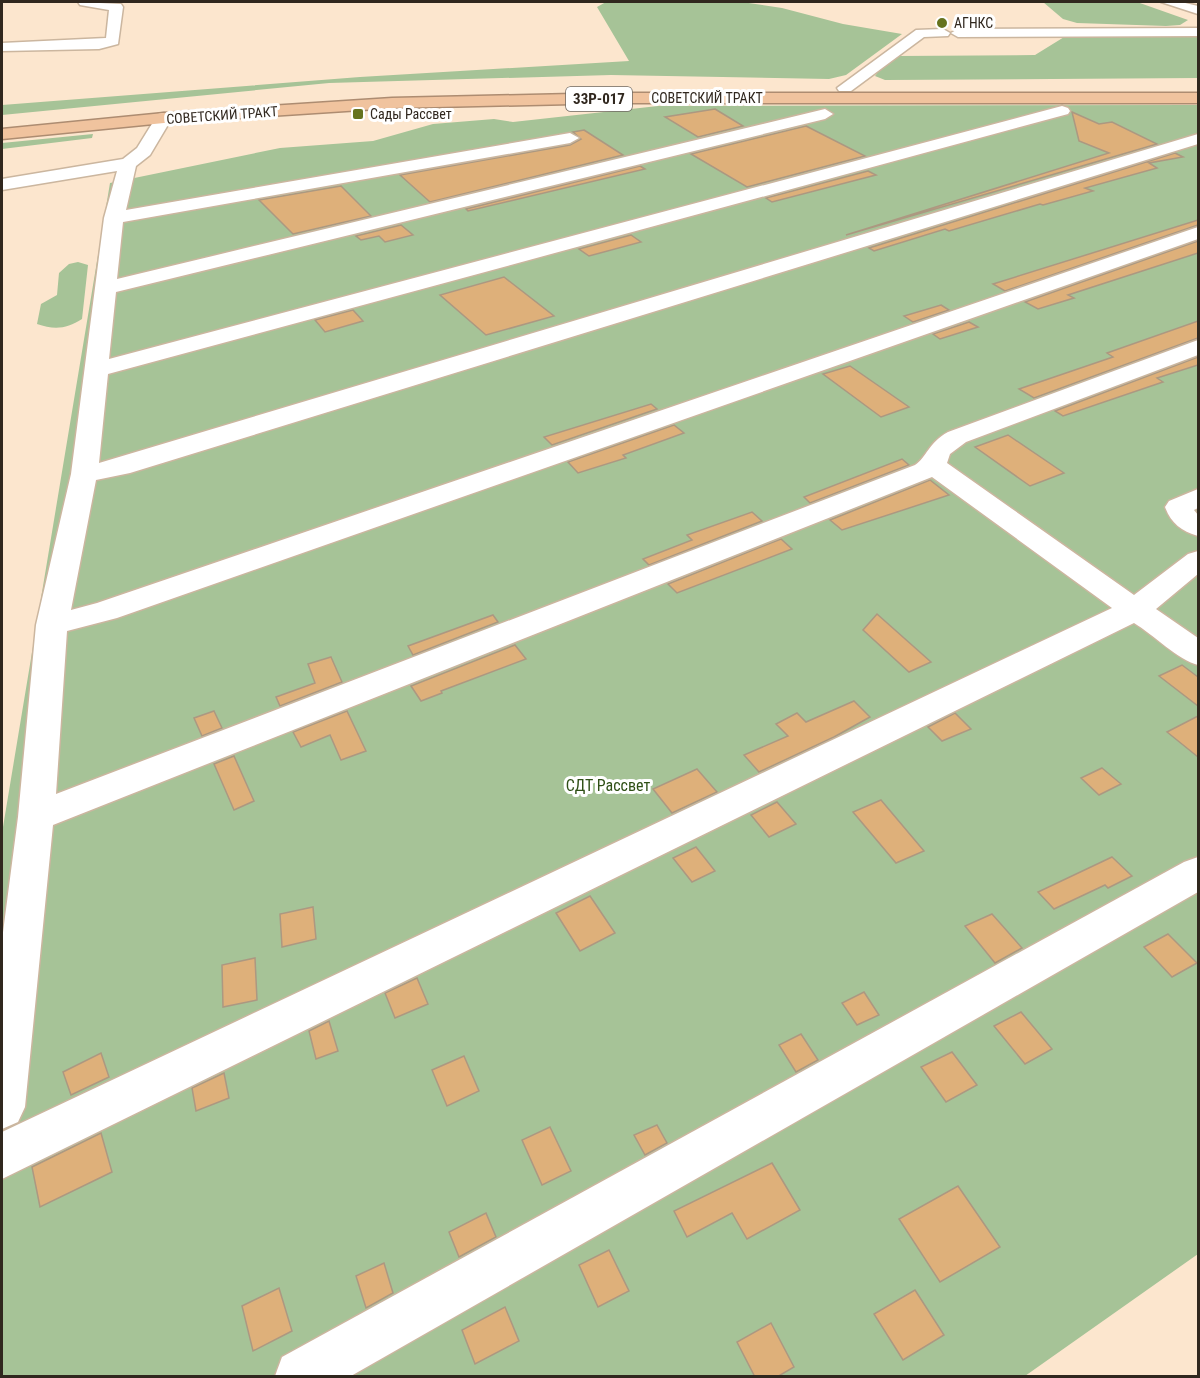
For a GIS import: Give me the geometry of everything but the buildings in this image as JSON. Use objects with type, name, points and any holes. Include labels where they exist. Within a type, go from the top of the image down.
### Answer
[{"type":"highway","name":"СОВЕТСКИЙ ТРАКТ","points":[[2,123],[388,93],[618,87],[1198,86]]},
{"type":"highway","name":"СОВЕТСКИЙ ТРАКТ","points":[[2,134],[164,118],[392,103],[604,98],[1198,98]]},
{"type":"street","points":[[2,47],[113,41],[109,25],[116,7],[85,2]]},
{"type":"street","points":[[1168,2],[1198,10]]},
{"type":"street","points":[[845,88],[921,33],[1198,32]]},
{"type":"street","points":[[98,369],[1062,111]]},
{"type":"street","points":[[107,288],[825,114]]},
{"type":"street","points":[[2,184],[128,164],[144,151],[164,118]]},
{"type":"street","points":[[114,218],[570,138]]},
{"type":"street","points":[[84,474],[121,467],[1198,139]]},
{"type":"street","points":[[2,1107],[36,817],[52,625],[84,474],[114,218],[128,164]]},
{"type":"street","points":[[52,625],[106,611],[1198,233]]},
{"type":"street","points":[[36,817],[924,471],[933,465],[936,453],[941,446],[957,437],[1198,347]]},
{"type":"street","points":[[933,465],[1135,610],[1167,629],[1198,654]]},
{"type":"street","points":[[1198,497],[1179,507],[1183,517],[1198,527]]},
{"type":"street","points":[[2,1156],[1135,610],[1198,561]]},
{"type":"street","points":[[301,1377],[1198,873]]},
{"type":"green space","points":[[606,2],[742,2],[782,8],[843,24],[902,34],[846,75],[829,79],[611,75],[329,83],[2,115],[2,105],[360,77],[629,61],[597,7]]},
{"type":"green space","points":[[1043,2],[1137,2],[1188,20],[1180,25],[1166,26],[1077,23],[1063,19]]},
{"type":"green space","points":[[1069,34],[1198,34],[1198,78],[885,80],[875,76],[881,68],[899,56],[1035,55]]},
{"type":"green space","name":"СДТ Рассвет","points":[[1198,105],[1198,1254],[1025,1376],[2,1376],[2,833],[110,183],[280,148],[373,141],[433,124],[494,119],[513,122],[658,106]]},
{"type":"green space","points":[[93,134],[92,138],[2,149],[2,143]]},
{"type":"green space","points":[[78,262],[88,265],[82,319],[60,328],[37,324],[41,304],[57,295],[59,273],[69,264]]},
{"type":"place","name":"АГНКС","points":[[942,23]]},
{"type":"place","name":"Сады Рассвет","points":[[358,114]]}]
